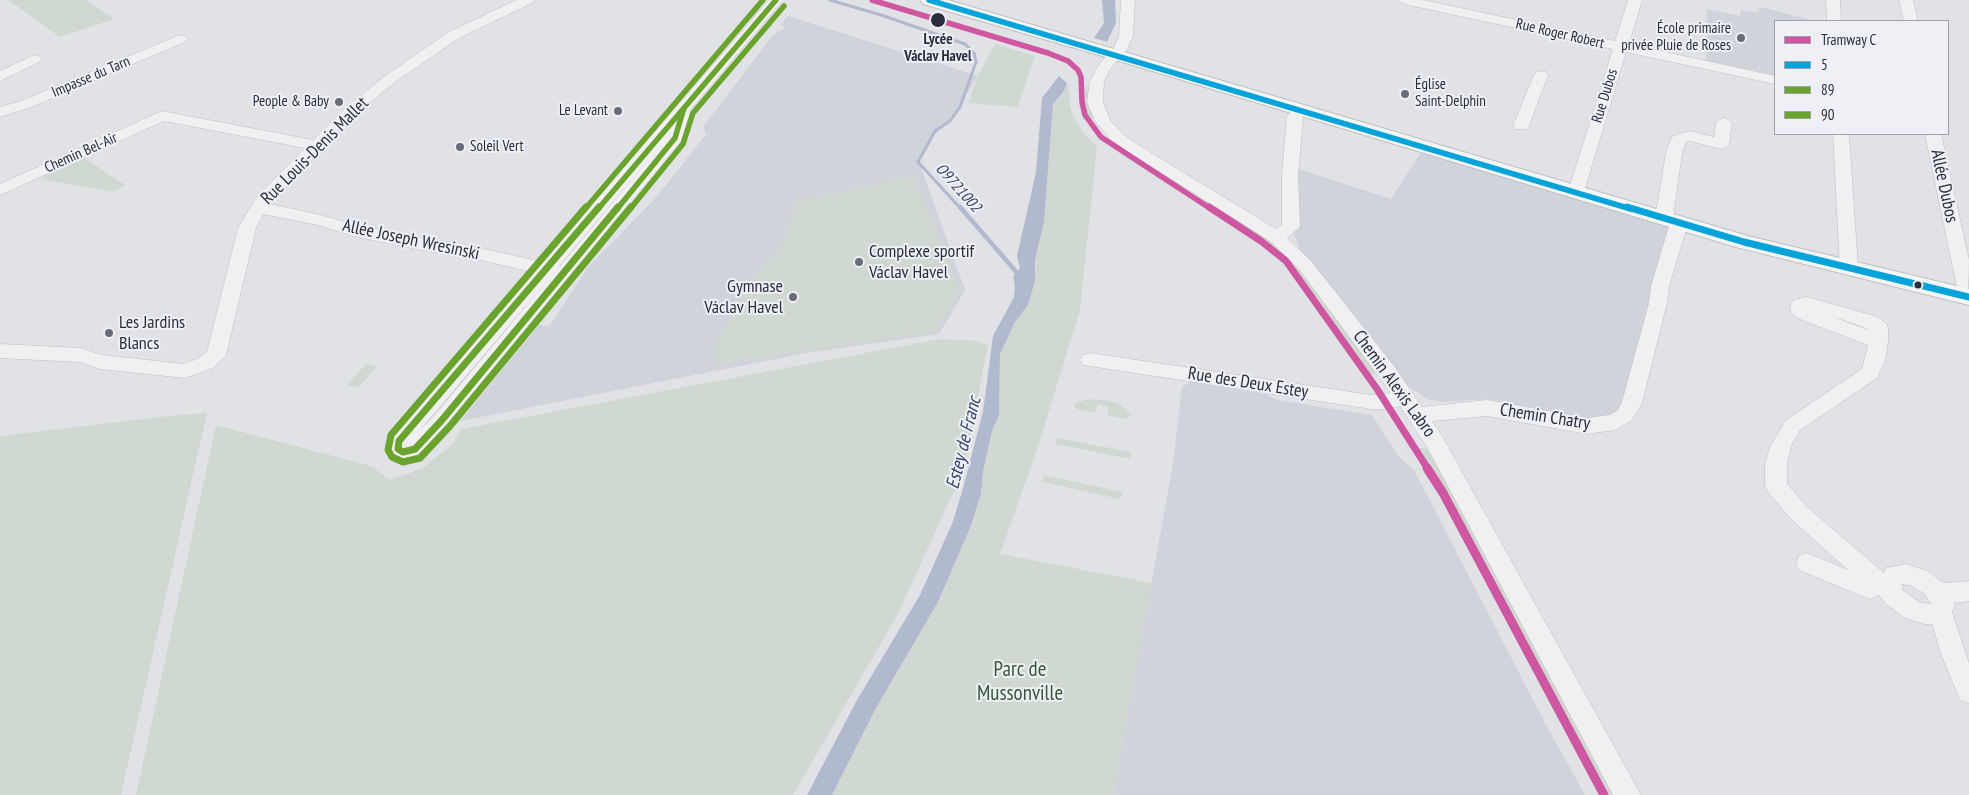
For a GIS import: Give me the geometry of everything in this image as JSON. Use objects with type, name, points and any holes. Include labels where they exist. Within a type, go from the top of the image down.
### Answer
[{"type":"main road","points":[[929,0],[1744,242],[1968,297]]},
{"type":"street","name":"Rue Louis-Denis Mallet","points":[[0,351],[81,355],[100,362],[186,371],[210,369],[216,355],[248,228],[262,202],[348,113],[390,79],[428,52],[476,23],[527,0]]},
{"type":"street","points":[[551,275],[405,434],[400,441],[398,449],[409,451],[420,446],[660,133],[684,108],[776,0]]},
{"type":"street","name":"Chemin Alexis Labro","points":[[1128,0],[1126,36],[1116,54],[1101,73],[1095,93],[1098,113],[1108,128],[1134,149],[1276,238],[1305,264],[1406,398],[1438,446],[1613,771],[1628,795]]},
{"type":"street","name":"Rue Roger Robert","points":[[1404,0],[1774,80]]},
{"type":"street","name":"Rue Dubos","points":[[1576,192],[1635,0]]},
{"type":"street","points":[[1833,0],[1834,20]]},
{"type":"street","points":[[1906,0],[1910,20]]},
{"type":"street","name":"Impasse du Tarn","points":[[0,112],[26,104],[180,39]]},
{"type":"street","points":[[0,77],[34,59]]},
{"type":"street","points":[[1521,126],[1541,76]]},
{"type":"street","points":[[1276,238],[1291,227],[1290,176],[1295,116],[1302,110]]},
{"type":"street","name":"Chemin Bel-Air","points":[[0,190],[162,116],[317,146]]},
{"type":"street","name":"Chemin Chatry","points":[[1418,415],[1487,408],[1587,426],[1615,422],[1625,415],[1632,403],[1658,303],[1670,220],[1674,153],[1679,139],[1690,136],[1721,144],[1724,123]]},
{"type":"street","points":[[1841,135],[1849,268]]},
{"type":"street","name":"Allée Dubos","points":[[1933,135],[1968,297]]},
{"type":"street","name":"Allée Joseph Wresinski","points":[[255,214],[268,221],[551,275]]},
{"type":"street","points":[[1878,341],[1875,362],[1870,373],[1793,425],[1781,445],[1776,464],[1776,486],[1799,513],[1884,586],[1900,603],[1913,611],[1934,614],[1940,603],[1969,591]]},
{"type":"street","name":"Rue des Deux Estey","points":[[1090,360],[1371,402],[1386,402],[1406,398]]},
{"type":"street","points":[[1807,563],[1870,589],[1884,586],[1894,576],[1906,574],[1919,578],[1933,587],[1940,603],[1953,654],[1969,692]]},
{"type":"shaded area","name":"École primaire privée Pluie de Roses","points":[[1760,7],[1812,20],[1774,20],[1774,75],[1706,61],[1707,9],[1740,16],[1741,10],[1758,13]]},
{"type":"shaded area","name":"Lycée Václav Havel","points":[[788,16],[978,76],[952,118],[930,139],[919,162],[965,290],[939,334],[807,353],[460,421],[539,325],[549,327],[588,267],[652,202],[678,170],[706,134],[703,127],[773,35],[785,28],[781,25]]},
{"type":"shaded area","points":[[1425,146],[1679,223],[1625,415],[1566,423],[1510,403],[1487,399],[1442,402],[1427,399],[1390,374],[1305,265],[1291,225],[1296,168],[1391,199]]},
{"type":"shaded area","points":[[1190,382],[1266,394],[1277,400],[1372,415],[1398,456],[1414,470],[1545,723],[1585,795],[1113,795],[1173,464],[1182,387]]},
{"type":"green space","points":[[8,0],[86,0],[114,19],[60,37]]},
{"type":"green space","points":[[995,44],[1035,56],[1018,107],[968,103],[978,76]]},
{"type":"green space","name":"Parc de Mussonville","points":[[1067,83],[1073,116],[1085,135],[1097,146],[1080,310],[1037,450],[1000,554],[1152,583],[1113,795],[832,795],[876,708],[938,602],[970,528],[981,494],[983,472],[992,431],[999,415],[1000,354],[1015,322],[1028,305],[1032,289],[1036,266],[1035,260],[1044,222],[1053,104],[1064,91]]},
{"type":"green space","points":[[1079,87],[1089,87],[1094,118],[1084,120],[1079,105]]},
{"type":"green space","points":[[1127,150],[1184,185],[1176,190],[1120,154]]},
{"type":"green space","points":[[83,157],[125,185],[113,192],[42,179],[46,174]]},
{"type":"green space","name":"Complexe sportif Václav Havel","points":[[914,176],[960,290],[935,331],[716,364],[714,348],[752,281],[784,243],[796,202]]},
{"type":"green space","points":[[1201,196],[1269,238],[1288,254],[1377,373],[1365,376],[1290,270],[1275,254],[1194,200]]},
{"type":"green space","points":[[940,339],[977,341],[988,345],[961,484],[952,495],[899,612],[793,795],[136,795],[216,425],[371,466],[390,480],[421,469],[453,444],[461,429]]},
{"type":"green space","points":[[366,364],[377,367],[359,387],[347,385]]},
{"type":"green space","points":[[1087,399],[1111,401],[1121,405],[1131,415],[1127,419],[1107,415],[1109,407],[1098,404],[1095,413],[1077,409],[1074,406],[1074,404]]},
{"type":"green space","points":[[207,413],[121,795],[0,795],[0,436]]},
{"type":"green space","points":[[1057,438],[1131,452],[1130,459],[1055,444]]},
{"type":"green space","points":[[1426,447],[1445,478],[1618,795],[1600,795],[1586,770],[1414,449]]},
{"type":"green space","points":[[1044,475],[1123,492],[1120,499],[1042,482]]},
{"type":"water","points":[[1102,0],[1115,0],[1116,23],[1107,42],[1094,38],[1104,23]]},
{"type":"water","points":[[1059,76],[1067,83],[1064,91],[1053,104],[1044,222],[1035,260],[1035,281],[1028,305],[1015,322],[1000,354],[999,415],[992,431],[983,472],[981,494],[970,528],[938,602],[876,708],[832,795],[807,795],[857,700],[920,595],[952,524],[983,412],[993,336],[1014,297],[1015,286],[1013,276],[1020,268],[1017,256],[1036,172],[1042,98]]},
{"type":"waterway","name":"O9721002","points":[[830,0],[881,15],[965,44],[974,53],[976,62],[960,107],[950,121],[935,131],[918,162],[961,209]]},
{"type":"waterway","name":"O9721002","points":[[960,207],[1019,275]]},
{"type":"tram line","name":"C","points":[[872,0],[1048,53],[1068,61],[1078,70],[1081,77],[1082,102],[1085,115],[1101,137],[1261,241],[1286,261],[1377,389],[1443,493],[1604,795]]},
{"type":"transit line","name":"90","points":[[763,0],[391,435],[388,450],[392,457],[403,462],[420,458],[450,426],[683,144],[693,113],[784,6]]},
{"type":"transit line","name":"89","points":[[776,0],[684,108],[675,138],[442,420],[415,449],[403,452],[398,449],[399,441],[776,0]]},
{"type":"transit line","name":"5","points":[[929,0],[1744,242],[1969,297]]},
{"type":"place","name":"Lycée Václav Havel","points":[[938,20]]},
{"type":"place","name":"École primaire privée Pluie de Roses","points":[[1741,38]]},
{"type":"place","name":"Église Saint-Delphin","points":[[1405,94]]},
{"type":"place","name":"People & Baby","points":[[339,102]]},
{"type":"place","name":"Le Levant","points":[[618,111]]},
{"type":"place","name":"Soleil Vert","points":[[460,147]]},
{"type":"place","name":"Complexe sportif Václav Havel","points":[[859,262]]},
{"type":"place","name":"Gymnase Václav Havel","points":[[793,297]]},
{"type":"place","name":"Les Jardins Blancs","points":[[109,333]]},
{"type":"water label","name":"Estey de Franc","points":[[964,443]]}]
